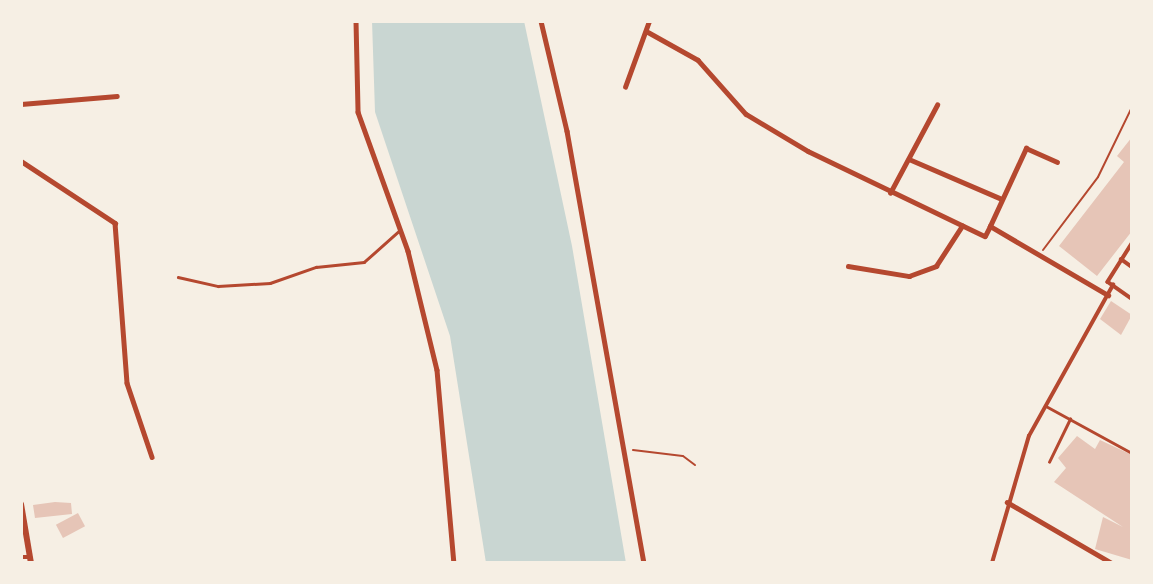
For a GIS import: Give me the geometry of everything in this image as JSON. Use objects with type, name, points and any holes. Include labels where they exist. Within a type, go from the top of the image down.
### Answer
[{"type":"street","points":[[356,21],[358,112],[400,230],[437,370],[454,563]]},
{"type":"street","points":[[541,21],[626,449],[644,563]]},
{"type":"street","points":[[625,87],[648,32],[649,21]]},
{"type":"street","points":[[648,32],[698,60],[746,114],[890,193],[985,236],[1026,148],[1057,162]]},
{"type":"street","points":[[21,104],[117,96]]},
{"type":"street","points":[[890,193],[937,105]]},
{"type":"street","points":[[909,159],[1002,199]]},
{"type":"street","points":[[21,161],[116,223],[127,383],[152,457]]},
{"type":"street","points":[[848,266],[909,276],[936,266],[962,226]]},
{"type":"street","points":[[990,226],[1108,295]]},
{"type":"street","points":[[992,563],[1007,502],[1045,405],[1108,295],[1121,259],[1132,244]]},
{"type":"street","points":[[1121,259],[1132,267]]},
{"type":"street","points":[[1111,284],[1132,299]]},
{"type":"street","points":[[1007,502],[1112,563]]},
{"type":"street","points":[[21,504],[30,560],[21,557]]},
{"type":"lane","points":[[178,276],[218,286],[258,285],[316,267],[364,262],[400,230]]},
{"type":"lane","points":[[1045,405],[1132,453]]},
{"type":"lane","points":[[1049,462],[1070,419]]},
{"type":"path","points":[[1039,256],[1098,177],[1132,107]]},
{"type":"path","points":[[626,449],[683,456],[695,465]]},
{"type":"shaded area","points":[[372,21],[524,21],[572,246],[626,563],[486,563],[450,336],[375,112]]},
{"type":"building","points":[[1132,137],[1132,231],[1097,276],[1059,246],[1124,162],[1117,156]]},
{"type":"building","points":[[1111,301],[1132,315],[1121,335],[1100,319]]},
{"type":"building","points":[[1077,436],[1095,449],[1100,440],[1132,455],[1132,560],[1095,549],[1103,517],[1123,527],[1054,482],[1066,468],[1058,458]]},
{"type":"building","points":[[71,503],[72,514],[35,518],[33,505]]},
{"type":"building","points":[[78,513],[85,526],[63,538],[56,525]]}]
